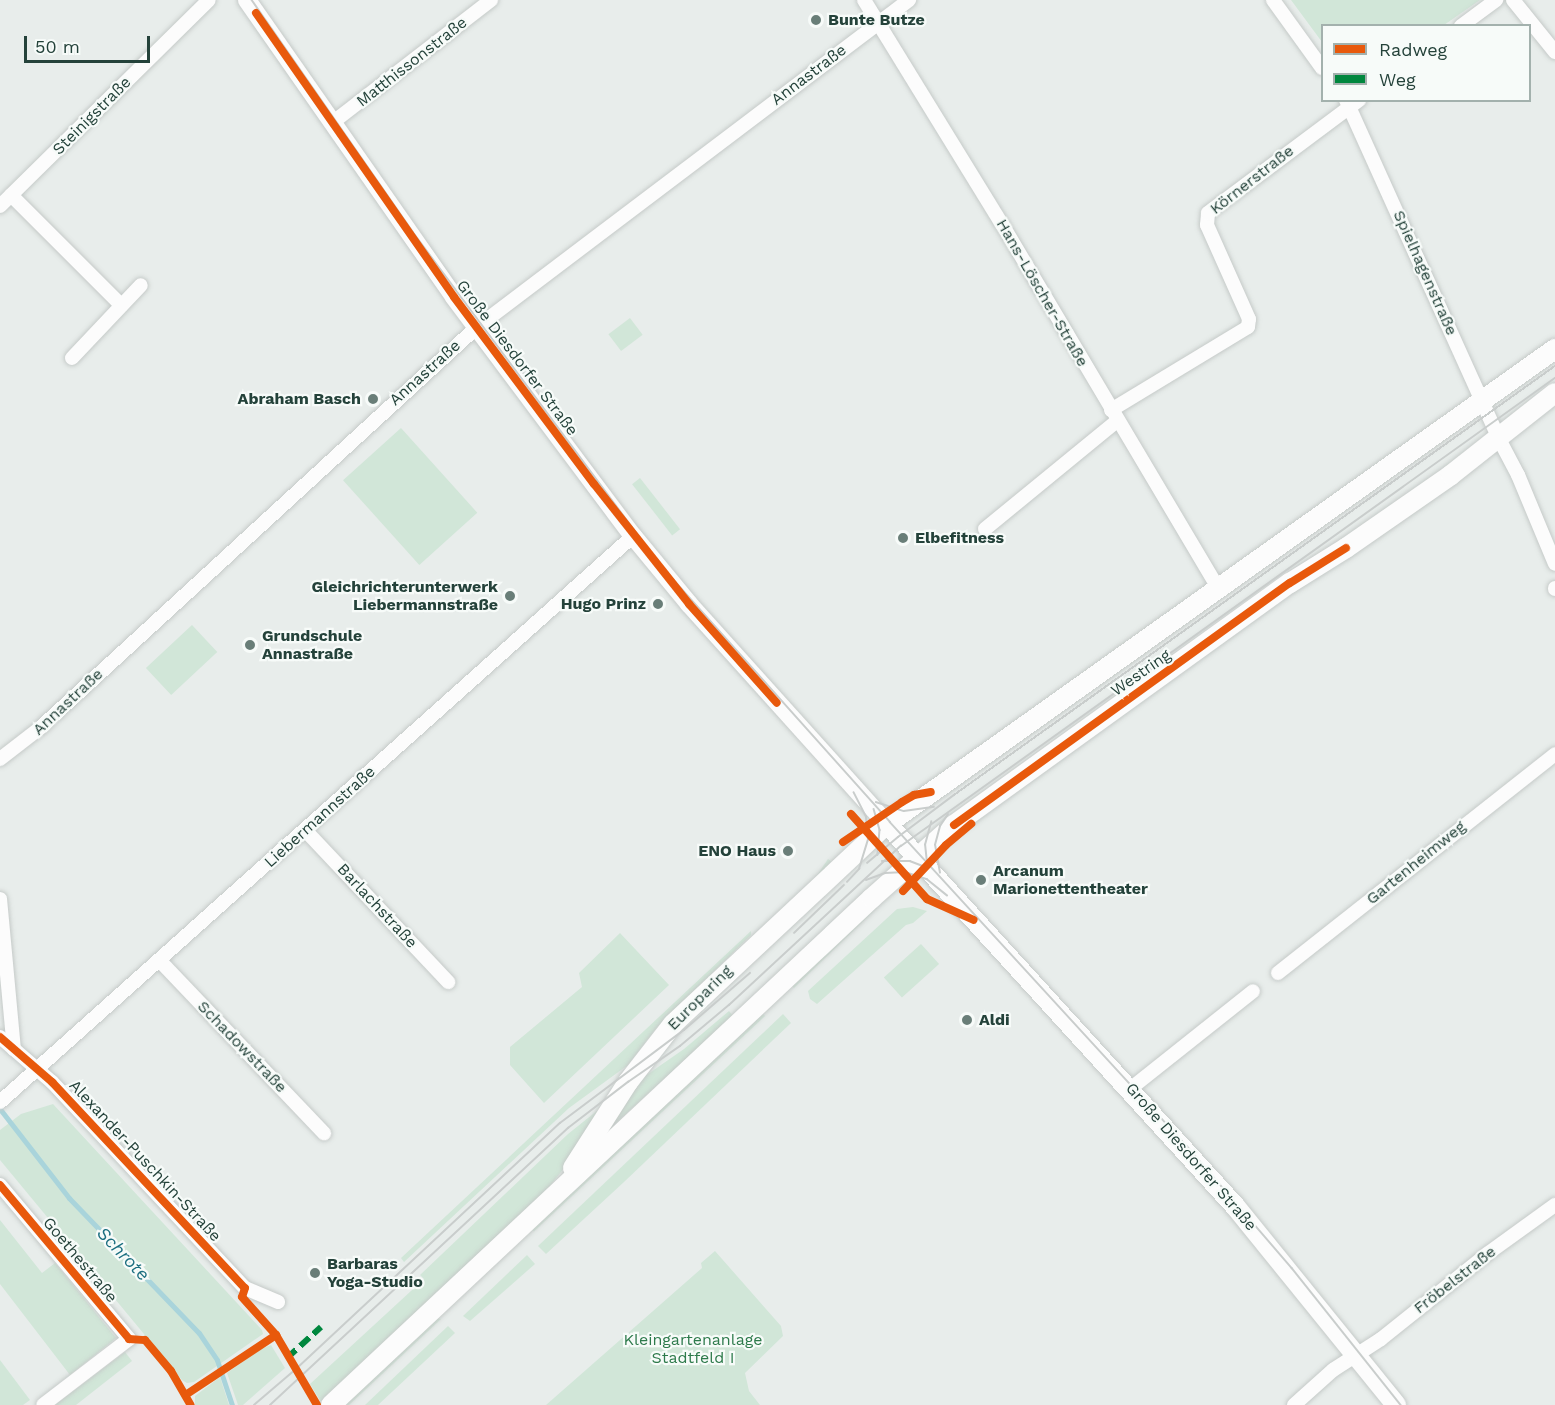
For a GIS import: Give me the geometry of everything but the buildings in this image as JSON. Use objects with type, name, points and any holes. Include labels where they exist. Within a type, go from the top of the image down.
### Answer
[{"type":"main road","name":"Westring","points":[[887,824],[1555,349]]},
{"type":"main road","name":"Westring","points":[[917,857],[954,825],[1102,717],[1290,582],[1355,542],[1498,439],[1555,393]]},
{"type":"main road","name":"Große Diesdorfer Straße","points":[[887,824],[1235,1206],[1396,1405]]},
{"type":"main road","name":"Europaring","points":[[548,1201],[664,1033],[734,964],[887,824]]},
{"type":"main road","name":"Europaring","points":[[331,1405],[917,857]]},
{"type":"street","name":"Steinigstraße","points":[[0,206],[209,0]]},
{"type":"street","name":"Große Diesdorfer Straße","points":[[247,0],[477,327],[633,536],[689,603],[887,824]]},
{"type":"street","name":"Matthissonstraße","points":[[332,123],[492,0]]},
{"type":"street","name":"Hans-Löscher-Straße","points":[[864,0],[1002,224],[1218,588]]},
{"type":"street","name":"Annastraße","points":[[0,759],[33,734],[477,327],[909,0]]},
{"type":"street","points":[[1273,0],[1321,65]]},
{"type":"street","points":[[1464,24],[1496,0]]},
{"type":"street","points":[[1513,0],[1555,52]]},
{"type":"street","name":"Körnerstraße","points":[[1114,416],[1248,327],[1249,319],[1207,225],[1208,213],[1352,102]]},
{"type":"street","name":"Spielhagenstraße","points":[[1352,102],[1498,439],[1518,476],[1555,564]]},
{"type":"street","points":[[11,195],[121,305]]},
{"type":"street","points":[[72,358],[141,285]]},
{"type":"street","points":[[985,529],[1114,416]]},
{"type":"street","name":"Liebermannstraße","points":[[3,1100],[633,536]]},
{"type":"street","name":"Gartenheimweg","points":[[1278,973],[1555,754]]},
{"type":"street","name":"Barlachstraße","points":[[305,830],[448,982]]},
{"type":"street","points":[[0,899],[14,1049]]},
{"type":"street","name":"Schadowstraße","points":[[160,961],[324,1133]]},
{"type":"street","points":[[1130,1089],[1253,991]]},
{"type":"street","points":[[0,1037],[14,1049]]},
{"type":"street","name":"Alexander-Puschkin-Straße","points":[[14,1049],[52,1082],[245,1288],[278,1302]]},
{"type":"street","name":"Goethestraße","points":[[0,1185],[129,1339],[43,1405]]},
{"type":"street","name":"Fröbelstraße","points":[[1294,1405],[1355,1354],[1385,1336],[1487,1254],[1555,1205]]},
{"type":"green space","points":[[1291,0],[1480,0],[1445,24],[1321,24],[1321,41]]},
{"type":"green space","points":[[630,318],[643,335],[621,351],[608,334]]},
{"type":"green space","points":[[401,428],[477,513],[419,565],[343,480]]},
{"type":"green space","points":[[640,478],[680,529],[672,535],[632,484]]},
{"type":"green space","points":[[192,625],[217,652],[171,695],[146,668]]},
{"type":"green space","points":[[828,859],[831,861],[782,935],[778,933]]},
{"type":"green space","points":[[913,907],[927,911],[913,923],[906,925],[817,1004],[810,999],[808,991],[897,909]]},
{"type":"green space","points":[[876,908],[794,988],[791,985]]},
{"type":"green space","points":[[751,931],[751,935],[657,1027],[628,1065],[569,1108],[404,1262],[401,1258]]},
{"type":"green space","points":[[620,933],[669,985],[544,1103],[510,1065],[510,1047],[582,987],[579,973]]},
{"type":"green space","points":[[921,944],[939,964],[902,998],[884,977]]},
{"type":"green space","points":[[760,1010],[765,1016],[534,1232],[528,1226]]},
{"type":"green space","points":[[729,1011],[733,1016],[608,1130],[638,1081],[684,1049]]},
{"type":"green space","points":[[783,1014],[791,1023],[624,1182],[546,1254],[538,1246]]},
{"type":"green space","points":[[53,1104],[262,1330],[263,1334],[194,1382],[187,1383],[182,1380],[0,1160],[0,1130],[21,1114]]},
{"type":"green space","points":[[598,1110],[568,1163],[549,1187],[321,1402],[310,1384],[424,1279],[420,1275],[568,1134]]},
{"type":"green space","points":[[0,1220],[42,1273],[55,1263],[116,1338],[70,1375],[0,1284]]},
{"type":"green space","name":"Kleingartenanlage Stadtfeld I","points":[[715,1251],[781,1326],[783,1336],[745,1373],[749,1391],[760,1405],[546,1405],[702,1268],[701,1263]]},
{"type":"green space","points":[[527,1255],[535,1264],[470,1321],[463,1316]]},
{"type":"green space","points":[[437,1318],[441,1319],[349,1405],[342,1405]]},
{"type":"green space","points":[[448,1326],[455,1333],[378,1405],[365,1405]]},
{"type":"green space","points":[[271,1345],[285,1368],[243,1405],[238,1405],[227,1373],[261,1349]]},
{"type":"green space","points":[[125,1352],[132,1361],[76,1405],[55,1405]]},
{"type":"green space","points":[[0,1360],[30,1400],[23,1405],[0,1405]]},
{"type":"green space","points":[[220,1377],[229,1405],[195,1405],[195,1396]]},
{"type":"waterway","name":"Schrote","points":[[0,1109],[69,1198],[199,1333],[217,1360],[232,1405]]},
{"type":"tram line","points":[[252,0],[413,232],[657,561],[890,822],[1187,1146],[1292,1268],[1401,1405]]},
{"type":"tram line","points":[[867,863],[954,795],[1555,366]]},
{"type":"tram line","points":[[270,1405],[568,1128],[680,1046],[729,1005],[901,846],[1555,378]]},
{"type":"tram line","points":[[847,882],[859,869],[868,840],[866,817],[854,793]]},
{"type":"tram line","points":[[876,802],[904,811],[934,807]]},
{"type":"tram line","points":[[874,809],[880,830],[878,855]]},
{"type":"tram line","points":[[940,873],[935,845],[940,826],[948,814]]},
{"type":"tram line","points":[[927,863],[925,845],[931,822]]},
{"type":"tram line","points":[[882,861],[910,861],[928,868]]},
{"type":"tram line","points":[[866,880],[885,873],[905,872],[927,879],[947,895]]},
{"type":"tram line","points":[[794,933],[844,885]]},
{"type":"tram line","points":[[254,1405],[295,1370],[560,1123],[684,1030],[750,973]]},
{"type":"marked path","points":[[287,1358],[321,1327]]},
{"type":"cycle path","points":[[256,13],[454,297],[594,484],[689,604],[777,703]]},
{"type":"cycle path","points":[[954,825],[1290,583],[1346,548]]},
{"type":"cycle path","points":[[843,842],[914,795],[931,792]]},
{"type":"cycle path","points":[[851,814],[927,899],[974,920]]},
{"type":"cycle path","points":[[903,891],[946,845],[971,824]]},
{"type":"cycle path","points":[[0,1037],[52,1082],[245,1288],[242,1297],[276,1335],[317,1405]]},
{"type":"cycle path","points":[[0,1185],[129,1339],[145,1340],[171,1371],[191,1405]]},
{"type":"cycle path","points":[[187,1394],[276,1335]]},
{"type":"place","name":"Bunte Butze","points":[[816,20]]},
{"type":"place","name":"Abraham Basch","points":[[373,399]]},
{"type":"place","name":"Elbefitness","points":[[903,538]]},
{"type":"place","name":"Gleichrichterunterwerk Liebermannstraße","points":[[510,596]]},
{"type":"place","name":"Hugo Prinz","points":[[658,604]]},
{"type":"place","name":"Grundschule Annastraße","points":[[250,645]]},
{"type":"place","name":"ENO Haus","points":[[788,851]]},
{"type":"place","name":"Arcanum Marionettentheater","points":[[981,880]]},
{"type":"place","name":"Aldi","points":[[967,1020]]},
{"type":"place","name":"Barbaras Yoga-Studio","points":[[315,1273]]}]
